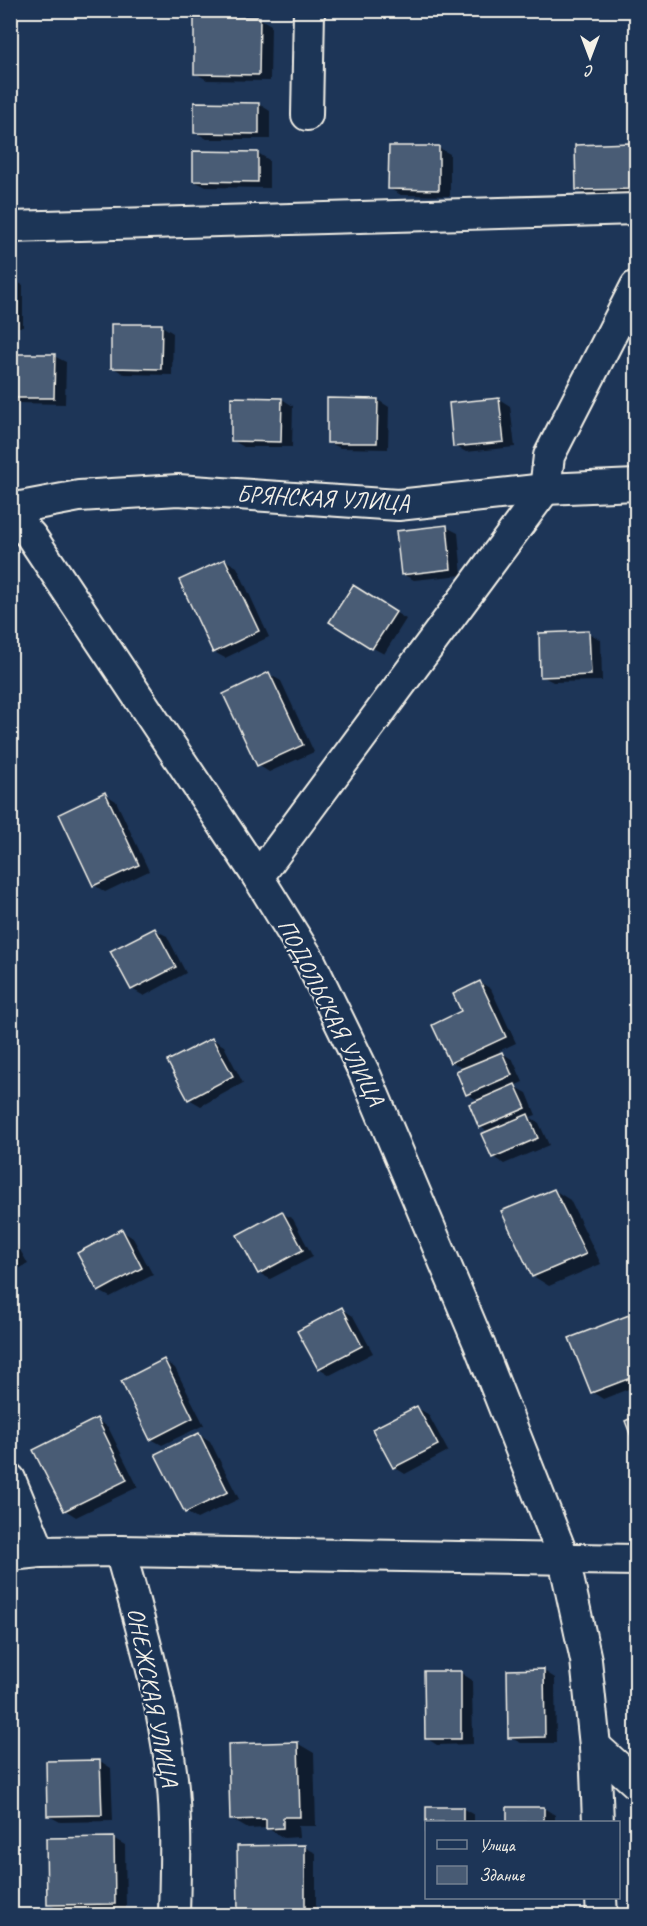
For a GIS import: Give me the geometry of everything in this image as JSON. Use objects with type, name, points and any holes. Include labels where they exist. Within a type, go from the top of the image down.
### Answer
[{"type":"street","points":[[307,115],[309,10]]},
{"type":"street","points":[[10,227],[636,208]]},
{"type":"street","points":[[258,877],[545,489],[549,456],[636,286]]},
{"type":"street","name":"БРЯНСКАЯ УЛИЦА","points":[[10,511],[79,496],[178,490],[398,505],[545,489],[636,485]]},
{"type":"street","name":"ПОДОЛЬСКАЯ УЛИЦА","points":[[10,511],[31,536],[258,877],[310,961],[365,1074],[479,1344],[564,1559],[586,1660],[595,1746],[598,1821]]},
{"type":"street","points":[[10,1479],[40,1552]]},
{"type":"street","points":[[10,1556],[40,1552],[120,1551],[636,1560]]},
{"type":"street","name":"ОНЕЖСКАЯ УЛИЦА","points":[[120,1551],[149,1653],[172,1780],[174,1916]]},
{"type":"street","points":[[595,1746],[636,1783]]},
{"type":"street","points":[[601,1899],[602,1916]]},
{"type":"building","points":[[194,16],[260,17],[259,75],[194,74]]},
{"type":"building","points":[[194,102],[259,103],[259,134],[194,133]]},
{"type":"building","points":[[630,143],[632,160],[636,160],[636,189],[576,190],[575,145]]},
{"type":"building","points":[[389,146],[439,146],[439,190],[388,189]]},
{"type":"building","points":[[193,151],[258,152],[258,182],[193,181]]},
{"type":"building","points":[[10,277],[12,277],[12,321],[10,321]]},
{"type":"building","points":[[111,324],[162,324],[161,369],[111,368]]},
{"type":"building","points":[[10,354],[55,354],[54,398],[10,398]]},
{"type":"building","points":[[231,397],[282,398],[281,442],[231,441]]},
{"type":"building","points":[[327,398],[378,399],[377,443],[327,443]]},
{"type":"building","points":[[499,398],[504,442],[453,447],[449,403]]},
{"type":"building","points":[[447,525],[451,569],[401,575],[396,531]]},
{"type":"building","points":[[225,559],[259,631],[213,653],[179,580]]},
{"type":"building","points":[[353,585],[396,612],[372,649],[329,622]]},
{"type":"building","points":[[589,631],[591,675],[540,677],[539,633]]},
{"type":"building","points":[[269,672],[303,745],[257,766],[223,694]]},
{"type":"building","points":[[105,792],[139,865],[93,886],[59,814]]},
{"type":"building","points":[[155,928],[176,967],[131,990],[110,951]]},
{"type":"building","points":[[480,981],[506,1037],[450,1063],[432,1025],[461,1011],[453,994]]},
{"type":"building","points":[[212,1038],[233,1076],[188,1100],[167,1061]]},
{"type":"building","points":[[502,1052],[512,1075],[466,1095],[456,1071]]},
{"type":"building","points":[[515,1084],[526,1108],[479,1128],[469,1104]]},
{"type":"building","points":[[528,1114],[538,1138],[492,1158],[481,1134]]},
{"type":"building","points":[[554,1189],[586,1254],[532,1277],[501,1211]]},
{"type":"building","points":[[282,1211],[303,1250],[258,1274],[237,1235]]},
{"type":"building","points":[[122,1229],[142,1268],[98,1292],[77,1253]]},
{"type":"building","points":[[10,1245],[17,1257],[10,1261]]},
{"type":"building","points":[[342,1307],[362,1346],[318,1369],[297,1331]]},
{"type":"building","points":[[629,1315],[636,1335],[636,1376],[591,1393],[569,1338]]},
{"type":"building","points":[[164,1359],[193,1418],[150,1440],[121,1381]]},
{"type":"building","points":[[417,1406],[438,1445],[393,1468],[372,1429]]},
{"type":"building","points":[[636,1416],[636,1449],[625,1421]]},
{"type":"building","points":[[97,1418],[127,1480],[64,1511],[33,1450]]},
{"type":"building","points":[[199,1433],[228,1492],[185,1513],[155,1454]]},
{"type":"building","points":[[544,1669],[545,1737],[508,1738],[507,1670]]},
{"type":"building","points":[[424,1671],[461,1671],[461,1739],[425,1739]]},
{"type":"building","points":[[298,1742],[300,1817],[283,1817],[283,1828],[266,1829],[266,1819],[230,1820],[228,1744]]},
{"type":"building","points":[[100,1760],[102,1815],[47,1816],[46,1761]]},
{"type":"building","points":[[426,1807],[463,1807],[463,1821],[426,1821]]},
{"type":"building","points":[[507,1807],[544,1807],[544,1821],[507,1821]]},
{"type":"building","points":[[114,1837],[115,1904],[47,1905],[46,1838]]},
{"type":"building","points":[[305,1845],[305,1912],[238,1913],[237,1846]]}]
